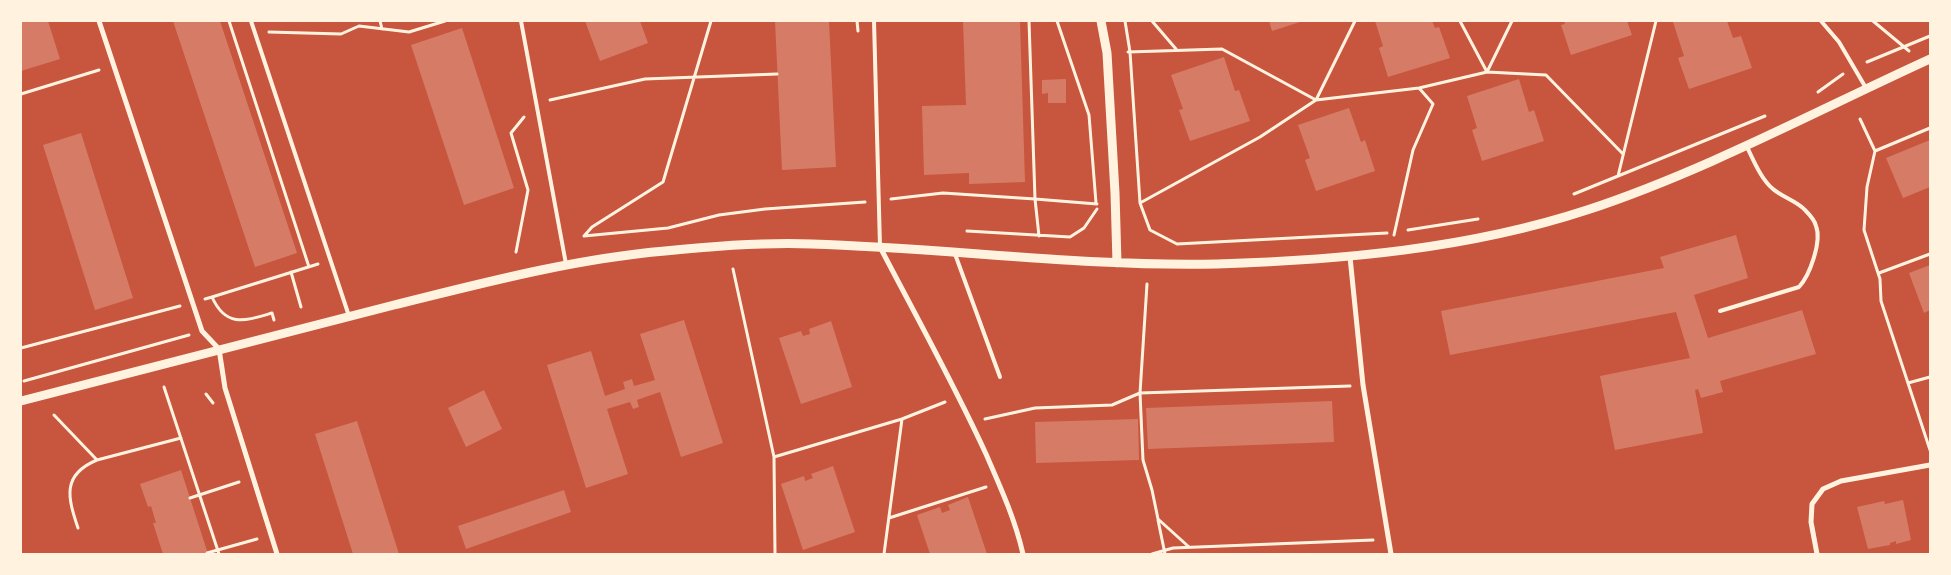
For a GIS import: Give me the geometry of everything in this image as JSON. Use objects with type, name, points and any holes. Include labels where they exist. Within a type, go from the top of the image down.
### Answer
[{"type":"street","points":[[99,21],[202,331],[219,349],[225,388],[277,554]]},
{"type":"street","points":[[1101,21],[1107,53],[1117,263]]},
{"type":"street","points":[[21,402],[349,316],[566,264],[623,255],[737,245],[810,244],[1117,263],[1212,264],[1390,252],[1507,232],[1587,210],[1660,182],[1746,145],[1926,61]]},
{"type":"street","points":[[880,248],[971,421],[999,483],[1023,554]]},
{"type":"street","points":[[1350,256],[1363,385],[1391,554]]},
{"type":"street","points":[[1817,554],[1811,522],[1812,504],[1823,489],[1841,481],[1930,465]]},
{"type":"lane","points":[[251,21],[349,316]]},
{"type":"lane","points":[[520,21],[566,264]]},
{"type":"lane","points":[[874,21],[880,248]]},
{"type":"lane","points":[[1821,21],[1839,42],[1866,89]]},
{"type":"lane","points":[[1720,311],[1799,287],[1806,279],[1817,242],[1817,226],[1804,209],[1773,189],[1757,168],[1746,145]]},
{"type":"lane","points":[[955,254],[1000,378]]},
{"type":"path","points":[[228,21],[309,267]]},
{"type":"path","points":[[380,21],[382,29]]},
{"type":"path","points":[[273,31],[341,34],[359,26],[409,32],[445,21]]},
{"type":"path","points":[[711,21],[663,182],[592,227],[584,236],[668,228],[719,215],[755,210],[878,202]]},
{"type":"path","points":[[1029,21],[1039,236]]},
{"type":"path","points":[[967,231],[1070,237],[1084,228],[1097,210],[1089,115],[1057,21]]},
{"type":"path","points":[[1125,21],[1130,52],[1140,203],[1150,230],[1177,244],[1394,233],[1479,218]]},
{"type":"path","points":[[1152,21],[1176,50]]},
{"type":"path","points":[[1316,100],[1355,21]]},
{"type":"path","points":[[1460,21],[1487,72]]},
{"type":"path","points":[[1487,72],[1512,21]]},
{"type":"path","points":[[1618,176],[1656,21]]},
{"type":"path","points":[[1873,21],[1903,46],[1926,61]]},
{"type":"path","points":[[1813,96],[1835,79],[1854,68],[1930,36]]},
{"type":"path","points":[[1107,53],[1222,49],[1316,100]]},
{"type":"path","points":[[21,94],[114,65]]},
{"type":"path","points":[[1140,203],[1260,137],[1316,100],[1419,88],[1487,72],[1546,74],[1623,154]]},
{"type":"path","points":[[516,252],[528,190],[511,132],[535,104],[645,79],[777,74]]},
{"type":"path","points":[[1390,252],[1413,150],[1433,104],[1419,88]]},
{"type":"path","points":[[1572,195],[1769,114]]},
{"type":"path","points":[[1860,119],[1875,151],[1867,187],[1864,230],[1878,273],[1881,301],[1930,451]]},
{"type":"path","points":[[1875,151],[1930,128]]},
{"type":"path","points":[[904,198],[943,193],[1097,204]]},
{"type":"path","points":[[1878,273],[1930,254]]},
{"type":"path","points":[[21,348],[193,303],[330,260]]},
{"type":"path","points":[[733,269],[774,457],[775,554]]},
{"type":"path","points":[[291,272],[301,307]]},
{"type":"path","points":[[1147,284],[1140,393],[1143,460],[1164,552]]},
{"type":"path","points":[[212,297],[216,307],[227,317],[245,321],[272,313],[278,334]]},
{"type":"path","points":[[21,381],[202,331]]},
{"type":"path","points":[[1908,383],[1930,376]]},
{"type":"path","points":[[971,421],[1035,408],[1112,405],[1140,393],[1363,385]]},
{"type":"path","points":[[164,387],[218,552]]},
{"type":"path","points":[[774,457],[902,419],[959,396]]},
{"type":"path","points":[[54,415],[97,460]]},
{"type":"path","points":[[884,554],[902,419]]},
{"type":"path","points":[[78,528],[69,496],[72,480],[82,468],[97,460],[181,438]]},
{"type":"path","points":[[190,498],[239,482]]},
{"type":"path","points":[[889,518],[999,483]]},
{"type":"path","points":[[1158,519],[1189,547]]},
{"type":"path","points":[[208,553],[218,552],[257,539]]},
{"type":"path","points":[[1152,554],[1189,547],[1371,540]]},
{"type":"building","points":[[21,21],[48,21],[60,59],[21,71]]},
{"type":"building","points":[[173,21],[220,21],[297,253],[255,267]]},
{"type":"building","points":[[585,21],[640,21],[648,43],[600,61]]},
{"type":"building","points":[[775,21],[829,21],[836,167],[782,170]]},
{"type":"building","points":[[963,21],[1020,21],[1025,182],[969,184],[969,173],[924,175],[922,106],[966,105]]},
{"type":"building","points":[[1269,21],[1300,21],[1300,22],[1272,31]]},
{"type":"building","points":[[1375,21],[1432,21],[1435,28],[1439,27],[1450,58],[1388,77],[1379,48],[1383,46]]},
{"type":"building","points":[[1564,21],[1627,21],[1632,35],[1571,55],[1561,25],[1565,24]]},
{"type":"building","points":[[1727,21],[1733,38],[1741,36],[1752,68],[1689,89],[1678,58],[1684,56],[1673,22]]},
{"type":"building","points":[[462,28],[514,188],[464,205],[411,45]]},
{"type":"building","points":[[1224,57],[1235,91],[1239,90],[1250,121],[1190,141],[1179,110],[1183,109],[1171,75]]},
{"type":"building","points":[[1066,79],[1066,103],[1048,103],[1048,93],[1042,94],[1042,80]]},
{"type":"building","points":[[1519,79],[1529,112],[1534,110],[1544,141],[1482,161],[1472,130],[1477,128],[1467,96]]},
{"type":"building","points":[[1349,108],[1361,142],[1365,140],[1375,171],[1316,191],[1305,160],[1310,158],[1298,125]]},
{"type":"building","points":[[81,133],[133,298],[95,310],[43,145]]},
{"type":"building","points":[[1930,140],[1930,187],[1903,198],[1886,158]]},
{"type":"building","points":[[1736,235],[1748,278],[1694,295],[1708,338],[1802,310],[1816,354],[1720,381],[1723,392],[1701,398],[1698,389],[1695,390],[1703,433],[1615,450],[1600,376],[1690,358],[1676,312],[1450,355],[1441,311],[1664,268],[1660,257]]},
{"type":"building","points":[[1930,265],[1930,310],[1924,313],[1909,273]]},
{"type":"building","points":[[684,320],[723,443],[681,457],[660,392],[637,400],[639,407],[633,409],[630,402],[607,409],[628,474],[586,488],[547,365],[591,351],[605,396],[625,389],[623,382],[632,379],[634,386],[655,380],[640,334]]},
{"type":"building","points":[[831,321],[852,387],[801,404],[779,338],[801,331],[803,336],[810,334],[809,329]]},
{"type":"building","points":[[484,390],[502,429],[466,447],[448,408]]},
{"type":"building","points":[[1332,401],[1334,442],[1148,449],[1146,408]]},
{"type":"building","points":[[1138,419],[1139,460],[1036,463],[1035,422]]},
{"type":"building","points":[[357,421],[399,554],[353,554],[315,434]]},
{"type":"building","points":[[833,466],[855,532],[803,550],[781,484],[804,476],[805,481],[813,478],[811,474]]},
{"type":"building","points":[[181,470],[208,554],[163,554],[153,523],[156,523],[151,506],[148,507],[140,484]]},
{"type":"building","points":[[564,490],[571,512],[466,549],[458,526]]},
{"type":"building","points":[[968,497],[987,554],[930,554],[917,515],[940,507],[942,513],[950,510],[948,505]]},
{"type":"building","points":[[1903,500],[1911,540],[1896,544],[1896,541],[1890,543],[1890,545],[1868,549],[1857,507],[1884,501],[1885,504]]}]
